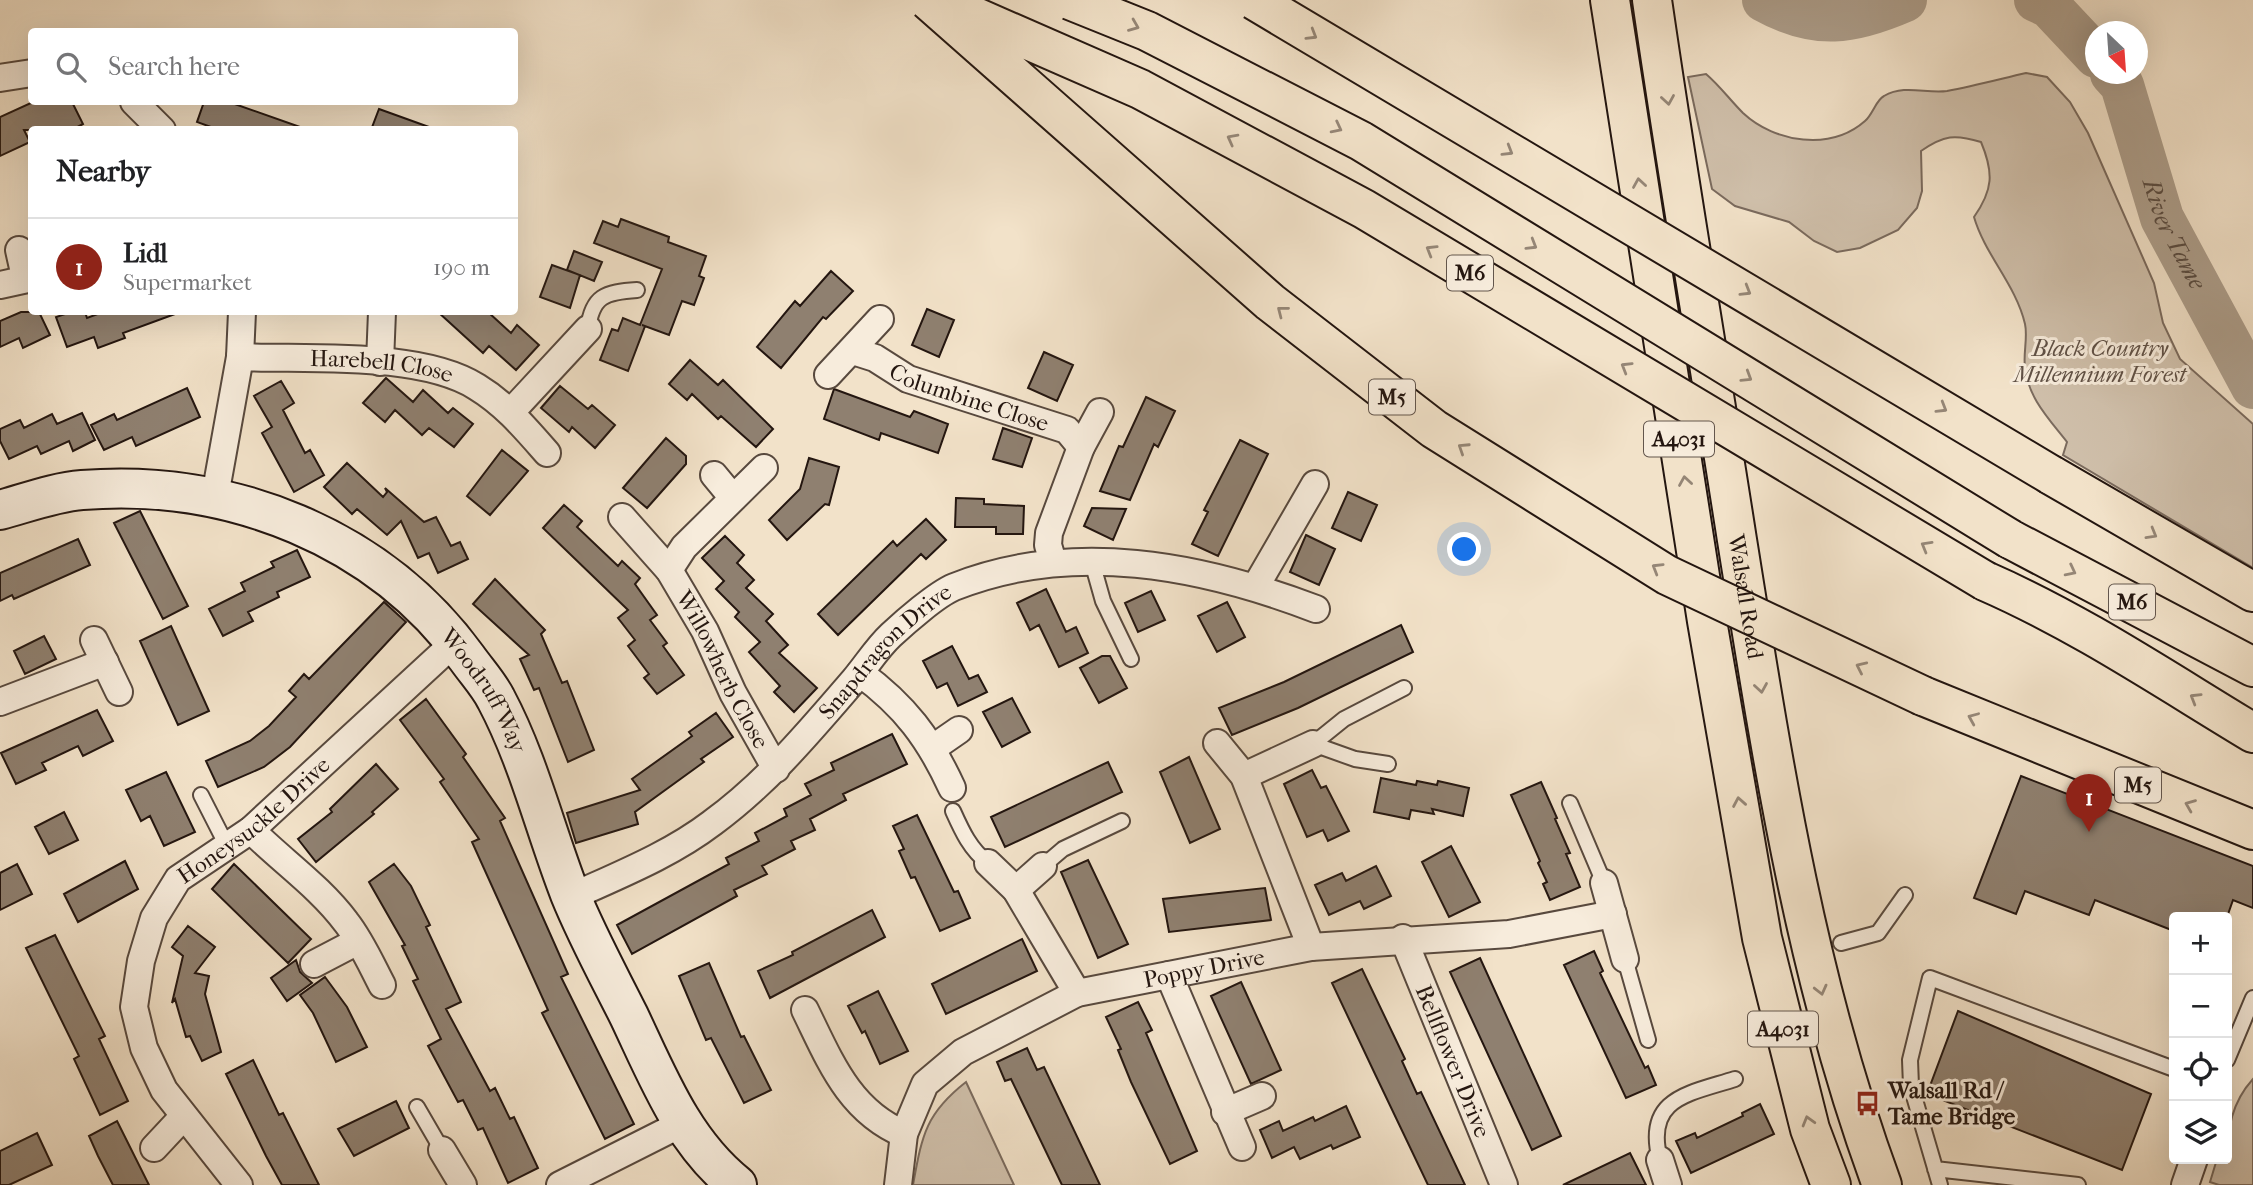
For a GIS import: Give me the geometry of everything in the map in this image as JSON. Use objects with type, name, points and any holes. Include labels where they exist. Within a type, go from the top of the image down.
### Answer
[{"type":"main road","name":"M5","points":[[928,0],[1270,302],[1434,429],[1667,575],[1923,696],[2253,830]]},
{"type":"main road","name":"M6","points":[[936,0],[1140,89],[1364,209],[1985,580],[2033,602],[2086,632],[2253,733]]},
{"type":"main road","name":"M6","points":[[1070,0],[1147,31],[1361,141],[2010,539],[2253,667]]},
{"type":"main road","points":[[1254,0],[2253,593]]},
{"type":"main road","name":"Walsall Road","points":[[1611,4],[1705,607],[1768,964],[1810,1129],[1831,1185]]},
{"type":"main road","name":"Walsall Road","points":[[1655,17],[1763,699],[1827,947],[1849,1095],[1882,1185]]},
{"type":"main road","points":[[1768,964],[1827,947]]},
{"type":"street","points":[[0,78],[28,74]]},
{"type":"street","points":[[137,105],[158,126]]},
{"type":"street","points":[[19,250],[19,280]]},
{"type":"street","points":[[215,496],[240,357],[242,315]]},
{"type":"street","points":[[380,362],[382,315]]},
{"type":"street","points":[[828,375],[880,319]]},
{"type":"street","points":[[511,412],[588,330]]},
{"type":"street","name":"Columbine Close","points":[[853,351],[875,358],[908,379],[1067,430],[1081,447]]},
{"type":"street","name":"Harebell Close","points":[[240,357],[380,362],[439,369],[477,386],[511,412],[547,453]]},
{"type":"street","points":[[1053,562],[1048,545],[1049,533],[1081,447],[1100,412]]},
{"type":"street","name":"Willowherb Close","points":[[669,570],[684,547],[764,468]]},
{"type":"street","points":[[714,475],[733,499]]},
{"type":"street","points":[[1256,586],[1315,484]]},
{"type":"street","name":"Woodruff Way","points":[[0,510],[80,490],[168,490],[215,496],[282,518],[374,564],[425,610],[455,642],[495,696],[518,743],[571,897],[681,1124],[720,1172],[737,1185]]},
{"type":"street","name":"Willowherb Close","points":[[622,517],[669,570],[705,631],[733,693],[776,769]]},
{"type":"street","name":"Snapdragon Drive","points":[[571,897],[662,855],[702,830],[776,769],[890,636],[952,588],[1053,562],[1092,562],[1191,571],[1256,586],[1316,609]]},
{"type":"street","name":"Honeysuckle Drive","points":[[239,1185],[164,1090],[144,1048],[134,1007],[139,972],[154,918],[178,879],[251,830],[455,642]]},
{"type":"street","points":[[0,702],[99,651],[119,692]]},
{"type":"street","points":[[860,673],[888,694],[933,748],[952,799]]},
{"type":"street","points":[[933,748],[959,730]]},
{"type":"street","points":[[1217,743],[1244,776],[1311,947]]},
{"type":"street","points":[[1244,776],[1312,744]]},
{"type":"street","points":[[251,830],[287,866],[317,890],[347,923],[382,985]]},
{"type":"street","points":[[988,863],[1016,890],[1077,993]]},
{"type":"street","points":[[1016,890],[1043,866]]},
{"type":"street","points":[[1604,883],[1625,959]]},
{"type":"street","name":"Poppy Drive","points":[[898,1185],[904,1134],[925,1084],[963,1052],[1077,993],[1311,947],[1402,938],[1509,934],[1613,914]]},
{"type":"street","name":"Bellflower Drive","points":[[1402,938],[1504,1185]]},
{"type":"street","points":[[314,964],[358,941]]},
{"type":"street","points":[[1169,975],[1242,1147]]},
{"type":"street","points":[[805,1010],[825,1075],[880,1124],[904,1134]]},
{"type":"street","points":[[1226,1112],[1262,1096]]},
{"type":"street","points":[[154,1148],[183,1116]]},
{"type":"street","points":[[560,1185],[681,1124]]},
{"type":"street","points":[[442,1150],[463,1185]]},
{"type":"street","points":[[2185,1185],[2192,1164]]},
{"type":"lane","points":[[588,330],[590,310],[596,301],[613,291],[637,290]]},
{"type":"lane","points":[[1092,562],[1103,601],[1131,659]]},
{"type":"lane","points":[[1312,744],[1344,719],[1404,688]]},
{"type":"lane","points":[[1312,744],[1355,759],[1388,764]]},
{"type":"lane","points":[[201,795],[227,846]]},
{"type":"lane","points":[[952,799],[965,836],[988,863]]},
{"type":"lane","points":[[1570,803],[1604,883]]},
{"type":"lane","points":[[1043,866],[1063,849],[1122,821]]},
{"type":"lane","points":[[1827,947],[1878,933],[1905,895]]},
{"type":"lane","points":[[1625,959],[1648,1040]]},
{"type":"lane","points":[[1940,1185],[1911,1087],[1910,1060],[1930,978],[2169,1067]]},
{"type":"lane","points":[[2232,1048],[2253,998]]},
{"type":"lane","points":[[1664,1173],[1656,1144],[1663,1108],[1676,1098],[1735,1079]]},
{"type":"lane","points":[[417,1107],[442,1150]]},
{"type":"lane","points":[[1935,1169],[2078,1185]]},
{"type":"green space","name":"Black Country Millennium Forest","points":[[2026,73],[2047,77],[2070,102],[2088,133],[2154,283],[2163,323],[2180,359],[2253,424],[2253,568],[2063,455],[2067,442],[2040,407],[2030,389],[2025,362],[2026,329],[2021,310],[1985,244],[1974,217],[1988,190],[1990,172],[1981,142],[1964,138],[1943,139],[1921,151],[1922,191],[1917,208],[1898,230],[1860,248],[1837,252],[1814,241],[1789,222],[1735,206],[1712,189],[1688,77],[1706,74],[1743,113],[1771,131],[1803,140],[1820,140],[1836,137],[1865,121],[1881,98],[1892,92],[1947,91]]},
{"type":"green space","points":[[2253,1079],[2253,1185],[2219,1185],[2210,1182],[2215,1164],[2232,1164],[2232,1116]]},
{"type":"green space","points":[[966,1082],[1014,1185],[913,1185],[919,1153],[928,1127],[942,1105]]},
{"type":"building","points":[[28,104],[74,105],[83,124],[28,126],[28,130],[24,130],[28,143],[0,156],[0,117]]},
{"type":"building","points":[[203,105],[238,105],[297,126],[208,126],[197,122]]},
{"type":"building","points":[[379,109],[426,126],[373,126]]},
{"type":"building","points":[[621,219],[669,237],[668,242],[706,256],[699,276],[704,278],[694,305],[682,301],[669,335],[645,326],[628,371],[600,360],[612,329],[618,331],[623,318],[640,325],[662,269],[594,243],[603,221],[618,227]]},
{"type":"building","points":[[574,251],[602,262],[594,281],[567,270]]},
{"type":"building","points":[[552,265],[580,275],[570,308],[540,297]]},
{"type":"building","points":[[831,271],[853,291],[826,319],[823,317],[781,368],[757,347],[795,301],[800,306]]},
{"type":"building","points":[[927,309],[954,320],[939,357],[912,345]]},
{"type":"building","points":[[21,312],[40,315],[50,335],[23,348],[19,338],[0,347],[0,321]]},
{"type":"building","points":[[172,315],[123,333],[125,338],[98,348],[94,337],[67,347],[56,317]]},
{"type":"building","points":[[441,315],[491,315],[511,333],[517,325],[539,345],[516,370],[489,346],[483,353]]},
{"type":"building","points":[[1044,352],[1073,365],[1057,401],[1028,388]]},
{"type":"building","points":[[690,360],[718,385],[723,380],[773,429],[756,447],[721,416],[718,419],[692,394],[687,400],[669,384]]},
{"type":"building","points":[[386,378],[413,402],[423,390],[448,413],[453,408],[473,424],[454,447],[429,428],[422,435],[395,410],[385,422],[363,403]]},
{"type":"building","points":[[281,381],[294,403],[283,410],[305,453],[310,450],[324,475],[294,492],[262,433],[272,427],[254,396]]},
{"type":"building","points":[[560,386],[588,409],[592,405],[615,425],[595,448],[572,427],[569,432],[541,408]]},
{"type":"building","points":[[187,388],[200,417],[136,446],[132,437],[104,450],[91,425],[114,414],[117,420]]},
{"type":"building","points":[[834,389],[910,417],[914,411],[948,424],[938,453],[881,433],[879,440],[824,419]]},
{"type":"building","points":[[1146,397],[1175,411],[1158,447],[1154,444],[1130,500],[1100,491],[1119,446],[1123,447]]},
{"type":"building","points":[[82,413],[95,440],[73,451],[69,441],[41,454],[37,446],[9,459],[0,441],[0,429],[20,420],[24,428],[52,414],[57,424]]},
{"type":"building","points":[[1003,428],[1032,438],[1022,467],[993,459]]},
{"type":"building","points":[[666,438],[686,456],[686,464],[647,508],[623,488]]},
{"type":"building","points":[[1240,440],[1268,454],[1218,556],[1192,544],[1208,512],[1204,510]]},
{"type":"building","points":[[502,450],[528,471],[490,515],[467,496]]},
{"type":"building","points":[[809,458],[839,467],[829,505],[825,504],[787,540],[769,520],[800,489]]},
{"type":"building","points":[[347,463],[383,497],[387,492],[385,488],[424,522],[436,517],[451,546],[460,542],[468,559],[438,573],[429,553],[418,558],[401,521],[387,535],[357,509],[352,514],[324,487]]},
{"type":"building","points":[[1348,492],[1377,505],[1361,541],[1332,528]]},
{"type":"building","points":[[956,498],[984,499],[984,504],[1024,506],[1023,534],[996,534],[996,527],[955,527]]},
{"type":"building","points":[[564,505],[582,521],[577,527],[618,566],[622,561],[640,578],[635,584],[657,615],[650,620],[667,643],[663,646],[684,675],[657,694],[644,678],[649,674],[628,646],[635,640],[618,618],[628,610],[543,528]]},
{"type":"building","points":[[1092,508],[1126,509],[1113,540],[1084,526]]},
{"type":"building","points":[[140,511],[188,606],[163,619],[114,523]]},
{"type":"building","points":[[926,519],[946,540],[926,559],[921,554],[838,635],[818,614],[893,541],[897,546]]},
{"type":"building","points":[[1306,535],[1335,549],[1319,585],[1290,572]]},
{"type":"building","points":[[725,536],[744,555],[737,563],[754,580],[746,588],[773,614],[766,621],[788,645],[779,653],[817,688],[794,712],[774,692],[780,686],[749,652],[760,642],[735,617],[739,612],[716,589],[724,581],[702,558]]},
{"type":"building","points":[[78,539],[90,565],[14,599],[12,595],[0,601],[0,573]]},
{"type":"building","points":[[297,550],[310,577],[277,592],[279,597],[248,612],[253,621],[223,636],[209,609],[245,591],[241,583],[274,567],[271,562]]},
{"type":"building","points":[[495,579],[545,630],[541,634],[562,683],[567,681],[594,750],[568,762],[539,688],[534,690],[520,659],[529,655],[473,604]]},
{"type":"building","points":[[1046,589],[1066,632],[1076,627],[1088,653],[1059,667],[1039,625],[1030,630],[1017,603]]},
{"type":"building","points":[[1151,591],[1165,620],[1138,632],[1125,603]]},
{"type":"building","points":[[384,602],[406,622],[290,747],[264,767],[218,787],[206,761],[250,741],[269,726],[296,697],[289,691],[304,674],[309,679]]},
{"type":"building","points":[[1227,602],[1245,637],[1217,652],[1198,616]]},
{"type":"building","points":[[1401,625],[1413,652],[1298,708],[1232,735],[1219,708],[1284,682]]},
{"type":"building","points":[[171,626],[209,711],[178,725],[140,641]]},
{"type":"building","points":[[44,636],[56,659],[25,674],[14,651]]},
{"type":"building","points":[[952,646],[969,679],[978,675],[987,692],[958,706],[947,683],[937,688],[923,661]]},
{"type":"building","points":[[1102,656],[1110,656],[1127,688],[1099,703],[1080,668]]},
{"type":"building","points":[[1012,698],[1030,732],[1002,747],[983,712]]},
{"type":"building","points":[[426,699],[466,754],[463,757],[505,818],[500,821],[568,974],[561,977],[634,1124],[605,1139],[542,1013],[548,1010],[472,842],[479,839],[440,782],[444,779],[400,720]]},
{"type":"building","points":[[97,710],[113,741],[83,756],[78,746],[42,763],[46,770],[16,784],[1,753]]},
{"type":"building","points":[[716,713],[733,737],[701,759],[704,762],[635,812],[638,824],[576,843],[567,813],[640,790],[632,779],[692,736],[689,732]]},
{"type":"building","points":[[892,734],[907,764],[843,794],[846,800],[810,819],[815,830],[791,841],[795,849],[762,866],[767,874],[734,890],[737,896],[632,954],[617,925],[729,864],[726,858],[759,841],[755,833],[787,816],[784,809],[811,795],[805,784],[834,770],[831,763]]},
{"type":"building","points":[[1189,757],[1220,829],[1190,843],[1160,772]]},
{"type":"building","points":[[1108,762],[1122,792],[1005,847],[991,817]]},
{"type":"building","points":[[376,764],[398,789],[372,812],[374,814],[316,862],[298,839],[332,812],[330,809]]},
{"type":"building","points":[[1312,770],[1321,788],[1326,786],[1349,831],[1328,841],[1323,830],[1307,837],[1284,784]]},
{"type":"building","points":[[166,772],[195,832],[164,846],[150,816],[141,821],[126,790]]},
{"type":"building","points":[[2021,776],[2253,866],[2253,908],[2233,900],[2229,912],[2169,912],[2169,929],[2095,900],[2089,915],[2025,891],[2016,914],[1974,898]]},
{"type":"building","points":[[1381,778],[1416,785],[1417,781],[1437,785],[1438,781],[1469,788],[1463,816],[1432,809],[1434,814],[1411,810],[1409,819],[1374,812]]},
{"type":"building","points":[[1541,782],[1570,853],[1566,854],[1580,887],[1550,900],[1543,884],[1547,882],[1538,863],[1540,861],[1511,795]]},
{"type":"building","points":[[64,812],[78,840],[49,854],[35,827]]},
{"type":"building","points":[[917,815],[954,892],[958,891],[970,918],[940,931],[915,877],[911,878],[899,851],[904,849],[893,826]]},
{"type":"building","points":[[1451,846],[1480,902],[1449,917],[1422,862]]},
{"type":"building","points":[[1088,860],[1128,944],[1098,958],[1061,872]]},
{"type":"building","points":[[125,861],[138,889],[78,922],[64,894]]},
{"type":"building","points":[[17,864],[32,894],[0,910],[0,873]]},
{"type":"building","points":[[234,864],[311,939],[288,963],[212,889]]},
{"type":"building","points":[[394,864],[411,886],[430,925],[426,927],[461,1002],[446,1009],[490,1091],[495,1088],[510,1119],[514,1117],[538,1168],[508,1183],[483,1128],[478,1130],[463,1100],[458,1102],[428,1046],[441,1039],[413,981],[418,979],[402,946],[405,945],[369,882]]},
{"type":"building","points":[[1376,866],[1391,896],[1364,909],[1360,901],[1329,915],[1315,885],[1342,873],[1346,881]]},
{"type":"building","points":[[1265,888],[1271,920],[1169,932],[1163,899]]},
{"type":"building","points":[[872,910],[885,937],[770,998],[758,971],[793,955],[792,952]]},
{"type":"building","points":[[188,926],[215,947],[195,973],[209,976],[205,994],[221,1052],[202,1061],[190,1036],[186,1037],[175,999],[172,1003],[183,956],[172,947]]},
{"type":"building","points":[[55,935],[105,1036],[99,1039],[128,1101],[100,1115],[74,1059],[79,1056],[26,948]]},
{"type":"building","points":[[1022,939],[1037,971],[946,1014],[932,984]]},
{"type":"building","points":[[1594,951],[1603,971],[1600,973],[1645,1068],[1648,1066],[1656,1085],[1626,1098],[1564,965]]},
{"type":"building","points":[[1480,958],[1561,1136],[1532,1150],[1450,972]]},
{"type":"building","points":[[296,960],[300,972],[312,983],[287,1001],[271,978]]},
{"type":"building","points":[[709,963],[741,1037],[744,1036],[771,1090],[744,1103],[711,1038],[706,1040],[679,976]]},
{"type":"building","points":[[1362,969],[1405,1059],[1402,1061],[1417,1094],[1421,1092],[1465,1185],[1428,1185],[1375,1074],[1332,983]]},
{"type":"building","points":[[325,977],[347,1007],[367,1047],[336,1062],[313,1013],[300,995]]},
{"type":"building","points":[[1241,982],[1281,1070],[1251,1084],[1211,996]]},
{"type":"building","points":[[878,991],[908,1051],[880,1064],[865,1031],[862,1033],[848,1006]]},
{"type":"building","points":[[1138,1002],[1152,1030],[1146,1033],[1197,1151],[1170,1164],[1131,1082],[1118,1050],[1121,1049],[1106,1017]]},
{"type":"building","points":[[1958,1011],[2151,1094],[2122,1170],[1927,1094]]},
{"type":"building","points":[[1027,1048],[1037,1070],[1044,1067],[1100,1185],[1062,1185],[1011,1079],[1005,1081],[997,1062]]},
{"type":"building","points":[[253,1060],[279,1115],[283,1113],[319,1185],[282,1185],[266,1156],[226,1074]]},
{"type":"building","points":[[396,1101],[409,1128],[354,1156],[338,1129]]},
{"type":"building","points":[[1760,1104],[1774,1134],[1691,1173],[1676,1141],[1695,1133],[1697,1138],[1743,1116],[1742,1113]]},
{"type":"building","points":[[1346,1106],[1360,1137],[1333,1149],[1331,1145],[1300,1159],[1294,1147],[1272,1158],[1260,1130],[1279,1121],[1283,1131],[1313,1117],[1315,1121]]},
{"type":"building","points":[[117,1121],[149,1185],[113,1185],[98,1156],[89,1136]]},
{"type":"building","points":[[37,1133],[52,1165],[9,1185],[0,1185],[0,1151]]},
{"type":"building","points":[[1630,1153],[1646,1185],[1563,1185]]},
{"type":"waterway","name":"River Tame","points":[[1764,0],[1801,15],[1834,20],[1868,14],[1905,0]]},
{"type":"waterway","name":"River Tame","points":[[2036,0],[2049,6],[2085,44]]},
{"type":"waterway","name":"River Tame","points":[[2121,84],[2162,218],[2253,387]]},
{"type":"place","name":"Lidl","points":[[2089,832]]},
{"type":"place","name":"Walsall Rd / Tame Bridge","points":[[1868,1103]]}]
